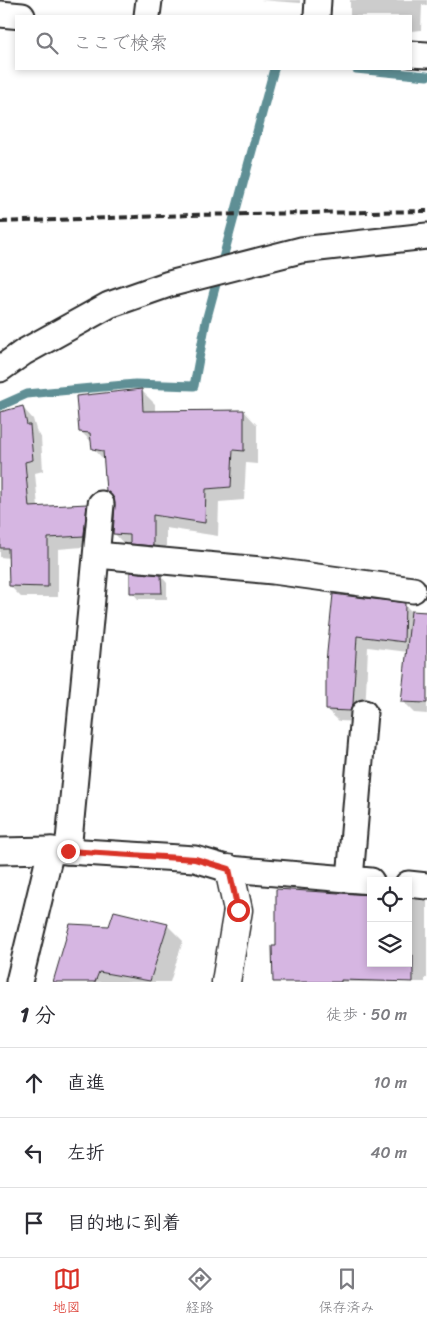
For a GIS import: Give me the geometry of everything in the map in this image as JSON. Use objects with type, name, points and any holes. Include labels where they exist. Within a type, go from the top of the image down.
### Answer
[{"type":"street","points":[[148,15],[149,0]]},
{"type":"street","points":[[316,15],[318,0]]},
{"type":"street","points":[[0,14],[15,15]]},
{"type":"street","points":[[412,54],[427,55]]},
{"type":"street","points":[[0,369],[24,352],[108,305],[168,284],[300,250],[427,236]]},
{"type":"street","points":[[19,982],[60,851],[97,555],[101,504]]},
{"type":"street","points":[[97,555],[274,571],[413,590]]},
{"type":"street","points":[[0,851],[60,851],[195,859],[229,869],[360,880],[364,713]]},
{"type":"street","points":[[226,982],[238,910],[229,869]]},
{"type":"street","points":[[412,884],[427,886]]},
{"type":"building","points":[[142,389],[143,411],[244,410],[244,451],[233,450],[231,487],[206,489],[205,523],[153,515],[153,546],[130,544],[130,535],[113,534],[115,505],[114,498],[106,491],[103,451],[92,449],[90,433],[79,432],[76,396]]},
{"type":"building","points":[[23,406],[27,425],[30,425],[33,460],[25,462],[29,507],[87,504],[84,536],[48,538],[48,587],[9,586],[8,548],[0,548],[0,412]]},
{"type":"building","points":[[130,572],[161,575],[162,593],[130,593]]},
{"type":"building","points":[[333,594],[405,603],[404,642],[357,636],[353,704],[350,711],[326,710],[326,662]]},
{"type":"building","points":[[411,611],[427,612],[427,703],[401,702]]},
{"type":"building","points":[[276,889],[367,895],[367,967],[412,967],[413,955],[413,982],[341,980],[341,982],[273,982],[272,946],[276,946]]},
{"type":"building","points":[[114,911],[168,924],[150,981],[99,972],[95,982],[53,982],[70,924],[109,926]]},
{"type":"waterway","points":[[0,406],[27,394],[135,384],[194,386],[206,321],[274,70]]},
{"type":"waterway","points":[[366,70],[427,76]]},
{"type":"railway","points":[[0,222],[191,215],[427,211]]},
{"type":"route","points":[[68,851],[195,859],[229,869],[238,910]]}]
